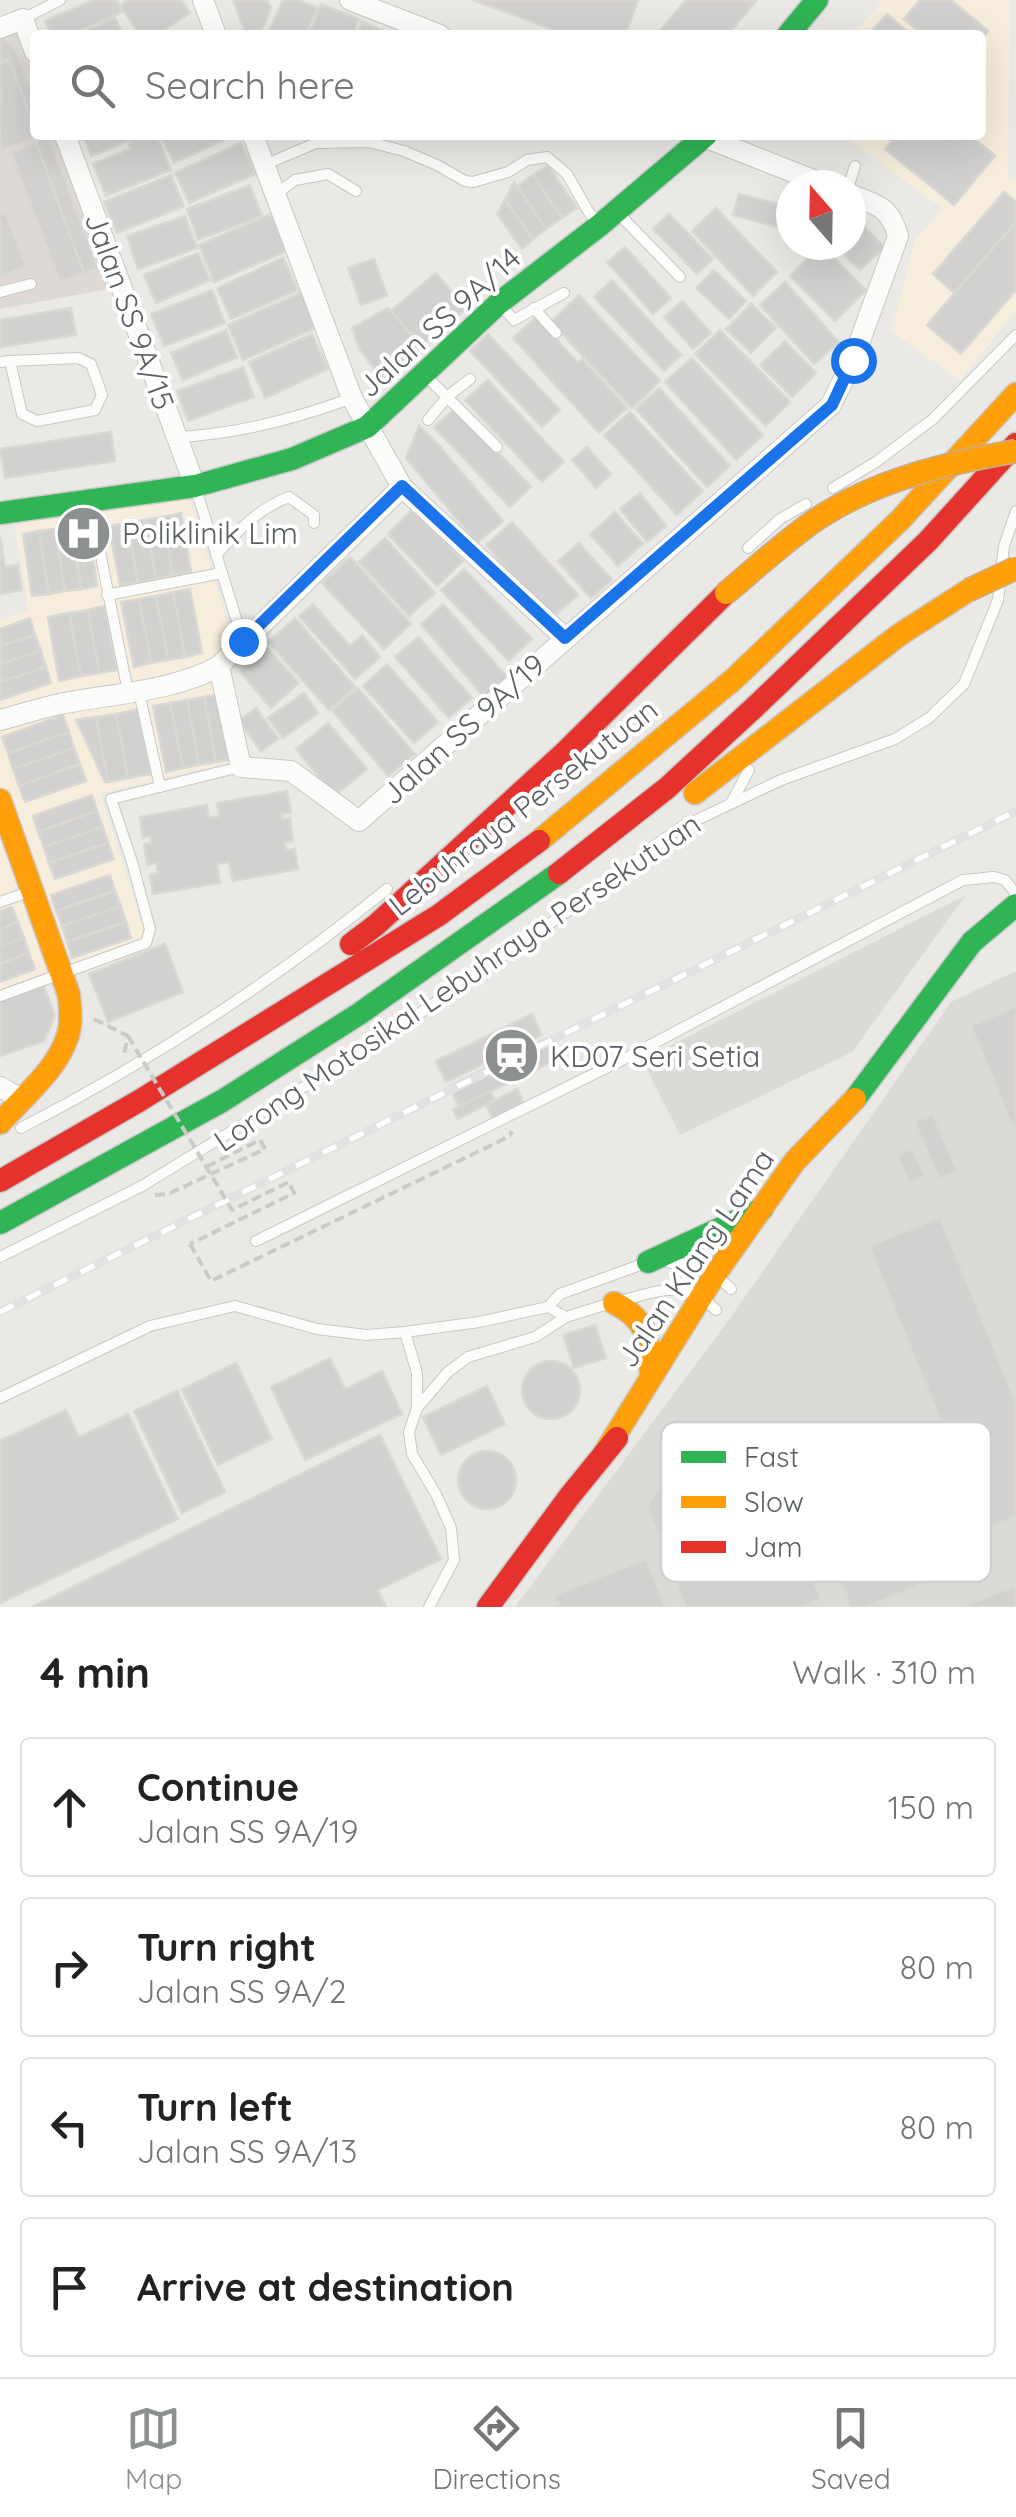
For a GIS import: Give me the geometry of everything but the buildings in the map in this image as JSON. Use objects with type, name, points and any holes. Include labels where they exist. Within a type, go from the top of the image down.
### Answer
[{"type":"main road","points":[[792,30],[817,0]]},
{"type":"main road","name":"Jalan SS 9A/14","points":[[0,514],[195,486],[292,459],[366,427],[498,303],[608,218],[698,140]]},
{"type":"main road","name":"Lebuhraya Persekutuan","points":[[0,1181],[139,1101],[439,915],[545,836],[734,680],[900,520],[1016,394]]},
{"type":"main road","points":[[139,1101],[376,926],[564,752],[726,593],[787,541],[850,500],[925,472],[1016,448]]},
{"type":"main road","points":[[0,1223],[222,1101],[359,1014],[539,889],[667,788],[758,704],[928,540],[1016,448]]},
{"type":"main road","points":[[539,889],[630,842],[899,636],[968,590],[1016,568]]},
{"type":"main road","points":[[0,800],[69,995],[68,1033],[62,1049],[10,1094],[11,1126]]},
{"type":"main road","name":"Jalan Klang Lama","points":[[488,1607],[605,1452],[662,1384],[709,1303],[774,1211],[808,1144],[848,1108],[972,942],[1016,905]]},
{"type":"main road","name":"Jalan Klang Lama","points":[[816,1171],[826,1158],[848,1108]]},
{"type":"main road","points":[[648,1262],[774,1211]]},
{"type":"main road","points":[[614,1303],[628,1308],[640,1320],[648,1336],[651,1375]]},
{"type":"main road","name":"Jalan Klang Lama","points":[[605,1452],[651,1375],[709,1303]]},
{"type":"street","points":[[203,0],[214,30]]},
{"type":"street","points":[[350,0],[427,30]]},
{"type":"street","points":[[0,28],[23,19],[30,38]]},
{"type":"street","name":"Jalan SS 9A/15","points":[[67,140],[195,486]]},
{"type":"street","points":[[255,140],[352,398],[402,486],[565,638]]},
{"type":"street","points":[[713,140],[788,170]]},
{"type":"street","name":"Jalan SS 9A/19","points":[[241,767],[291,770],[359,821],[832,405],[853,360],[898,236],[894,221],[883,207],[866,201]]},
{"type":"street","points":[[0,720],[203,676],[218,666],[402,486]]},
{"type":"street","points":[[218,666],[241,767]]},
{"type":"lane","points":[[23,19],[60,0]]},
{"type":"lane","points":[[264,164],[316,143],[369,142],[404,151],[472,182],[548,156],[567,174],[588,211],[608,218],[680,276]]},
{"type":"lane","points":[[854,170],[855,166]]},
{"type":"lane","points":[[276,194],[295,180],[328,174],[356,191]]},
{"type":"lane","points":[[0,292],[32,284]]},
{"type":"lane","points":[[498,303],[514,320],[564,293]]},
{"type":"lane","points":[[534,308],[556,333]]},
{"type":"lane","points":[[828,491],[918,431],[1016,335]]},
{"type":"lane","points":[[78,358],[91,364],[102,395],[95,410],[37,421],[22,414],[5,362],[78,358]]},
{"type":"lane","points":[[424,374],[496,447]]},
{"type":"lane","points":[[428,420],[470,378]]},
{"type":"lane","points":[[177,437],[236,432],[285,421],[352,398]]},
{"type":"lane","points":[[195,486],[243,641]]},
{"type":"lane","points":[[216,554],[268,506],[289,497],[314,514],[314,523]]},
{"type":"lane","points":[[735,562],[780,519],[812,500]]},
{"type":"lane","points":[[90,501],[107,595],[160,788]]},
{"type":"lane","name":"Lorong Motosikal Lebuhraya Persekutuan","points":[[0,1257],[142,1186],[384,1038],[494,964],[682,827],[781,780],[896,738],[929,718],[964,684],[998,600],[1004,546],[1016,511]]},
{"type":"lane","points":[[107,595],[222,573]]},
{"type":"lane","points":[[661,638],[709,610]]},
{"type":"lane","points":[[730,805],[766,738]]},
{"type":"lane","points":[[0,996],[146,943],[150,929],[111,799],[241,767]]},
{"type":"lane","points":[[256,1241],[622,1060],[963,880],[994,877],[1005,880],[1016,894]]},
{"type":"lane","points":[[11,1126],[188,1033],[323,940],[393,884]]},
{"type":"lane","points":[[0,902],[32,890]]},
{"type":"lane","points":[[0,1398],[150,1326],[236,1306],[317,1329],[366,1335],[479,1322],[548,1308],[560,1294],[648,1262],[684,1263],[724,1281]]},
{"type":"lane","points":[[429,1607],[454,1560],[452,1528],[412,1454],[409,1432],[418,1408],[448,1372],[468,1356],[535,1336],[566,1317],[614,1303],[671,1288],[709,1303]]},
{"type":"lane","points":[[548,1308],[566,1317]]},
{"type":"lane","points":[[405,1332],[417,1372],[418,1408]]},
{"type":"path","points":[[93,1018],[128,1036],[232,1210],[289,1182],[294,1193],[190,1244],[211,1281],[500,1141],[510,1135],[516,1113]]},
{"type":"path","points":[[168,1194],[265,1149],[260,1140],[206,1168]]},
{"type":"shaded area","points":[[883,0],[1010,0],[1008,179],[1016,181],[1016,309],[960,381],[891,331],[915,240],[943,209],[850,140],[986,140],[986,30],[857,30]]},
{"type":"shaded area","points":[[19,32],[30,62],[30,140],[59,140],[114,288],[0,309],[0,39]]},
{"type":"shaded area","points":[[189,497],[231,634],[221,649],[248,758],[100,793],[143,928],[142,940],[0,989],[0,620],[28,610],[14,523]]},
{"type":"shaded area","points":[[966,895],[852,1052],[680,1135],[642,1060]]},
{"type":"shaded area","points":[[1016,971],[1016,1607],[515,1607],[728,1321],[951,1002]]},
{"type":"railway","points":[[0,1312],[1016,811]]},
{"type":"traffic: fast","points":[[792,30],[817,0]]},
{"type":"traffic: fast","points":[[0,513],[195,486],[292,459],[367,427],[499,303],[700,140]]},
{"type":"traffic: fast","points":[[0,1223],[222,1101],[359,1014],[559,873]]},
{"type":"traffic: fast","points":[[855,1099],[972,942],[1016,905]]},
{"type":"traffic: fast","points":[[648,1262],[762,1209]]},
{"type":"traffic: slow","points":[[539,841],[734,679],[900,520],[1016,394]]},
{"type":"traffic: slow","points":[[726,593],[805,527],[840,505],[938,468],[1016,451]]},
{"type":"traffic: slow","points":[[969,590],[1016,568]]},
{"type":"traffic: slow","points":[[695,793],[899,635],[969,590]]},
{"type":"traffic: slow","points":[[0,800],[69,995],[70,1015],[68,1035],[56,1059],[0,1123]]},
{"type":"traffic: slow","points":[[605,1452],[716,1273],[795,1161],[855,1099]]},
{"type":"traffic: slow","points":[[614,1303],[641,1324],[651,1375]]},
{"type":"traffic: jam","points":[[559,873],[667,788],[758,704],[928,541],[1016,444]]},
{"type":"traffic: jam","points":[[351,944],[564,753],[726,593]]},
{"type":"traffic: jam","points":[[0,1181],[139,1101],[439,915],[539,841]]},
{"type":"traffic: jam","points":[[488,1607],[617,1438]]},
{"type":"place","name":"Poliklinik Lim","points":[[83,533]]},
{"type":"place","name":"KD07 Seri Setia","points":[[511,1056]]},
{"type":"route","points":[[243,641],[402,486],[565,638],[832,405],[853,360]]}]
